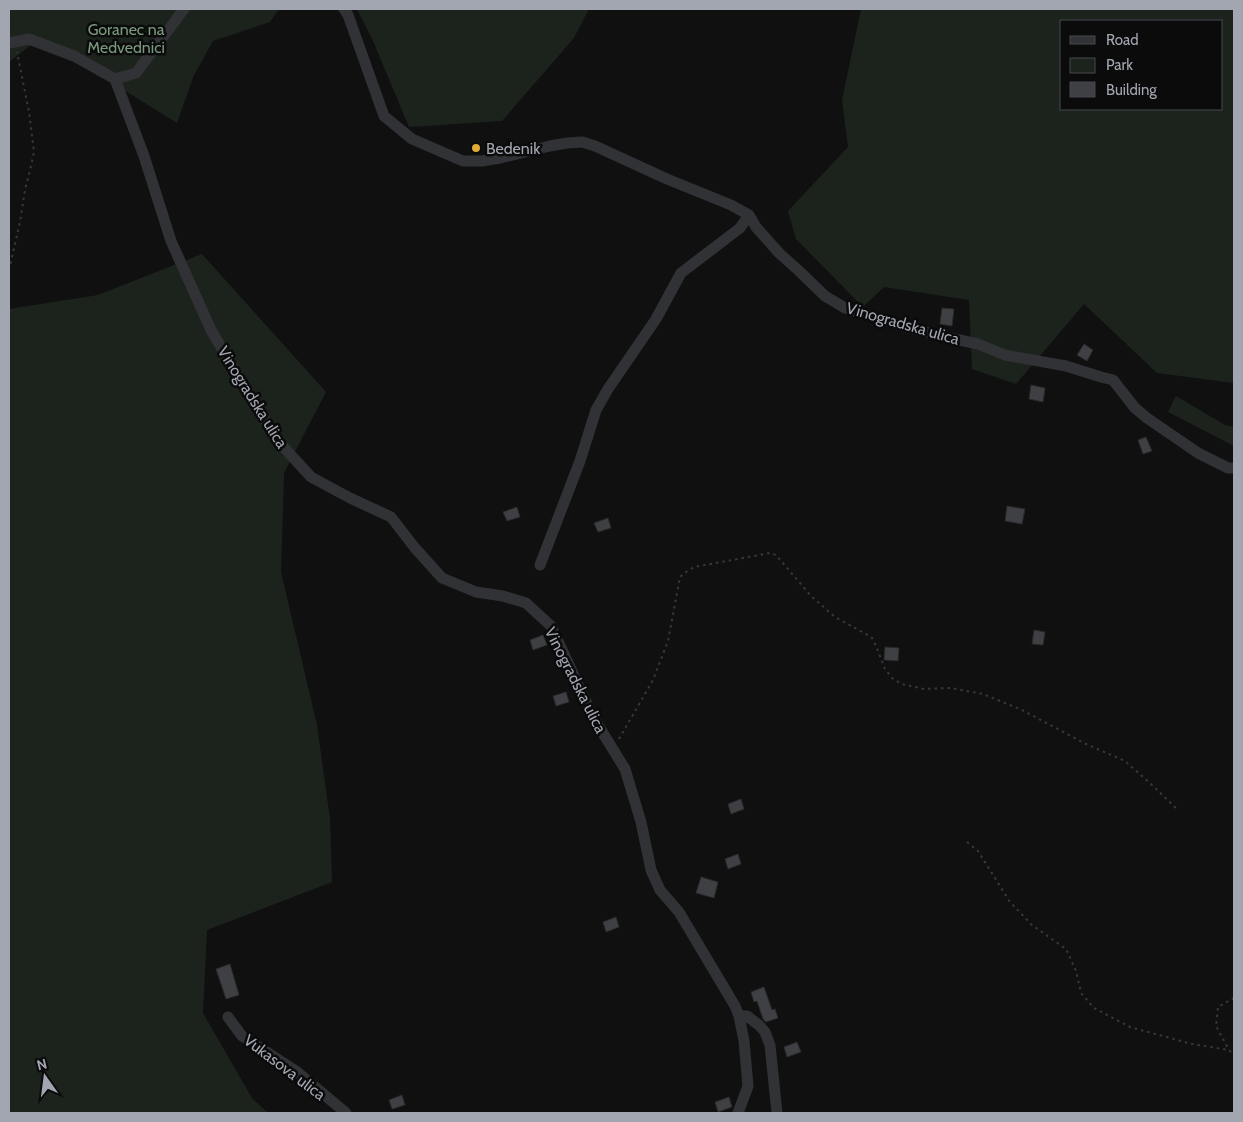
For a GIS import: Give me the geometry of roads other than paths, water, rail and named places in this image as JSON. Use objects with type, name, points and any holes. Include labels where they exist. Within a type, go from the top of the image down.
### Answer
[{"type":"street","points":[[12,42],[29,39],[74,56],[115,79],[136,73],[184,9]]},
{"type":"street","points":[[344,9],[348,15],[384,116],[412,139],[463,161],[491,160],[550,146],[582,142],[595,146],[667,179],[731,204],[749,215],[740,228],[681,273],[656,319],[608,389],[596,410],[580,461],[540,565]]},
{"type":"street","name":"Vinogradska ulica","points":[[115,79],[144,156],[171,241],[211,330],[278,441],[311,477],[350,498],[392,517],[442,578],[476,592],[503,596],[526,603],[551,626],[594,717],[625,769],[641,822],[651,870],[660,890],[680,912],[739,1016],[744,1041],[748,1086],[738,1113]]},
{"type":"street","name":"Vinogradska ulica","points":[[749,215],[756,227],[779,253],[825,296],[845,308],[909,328],[978,344],[1005,355],[1066,366],[1113,380],[1135,408],[1147,418],[1198,453],[1228,468],[1234,468]]},
{"type":"street","points":[[739,1016],[747,1016],[765,1032],[770,1045],[777,1113]]},
{"type":"street","name":"Vukasova ulica","points":[[228,1017],[242,1036],[296,1071],[346,1113]]},
{"type":"place","name":"Bedenik","points":[[476,148]]},
{"type":"park label","name":"Goranec na Medvednici","points":[[126,38]]}]
